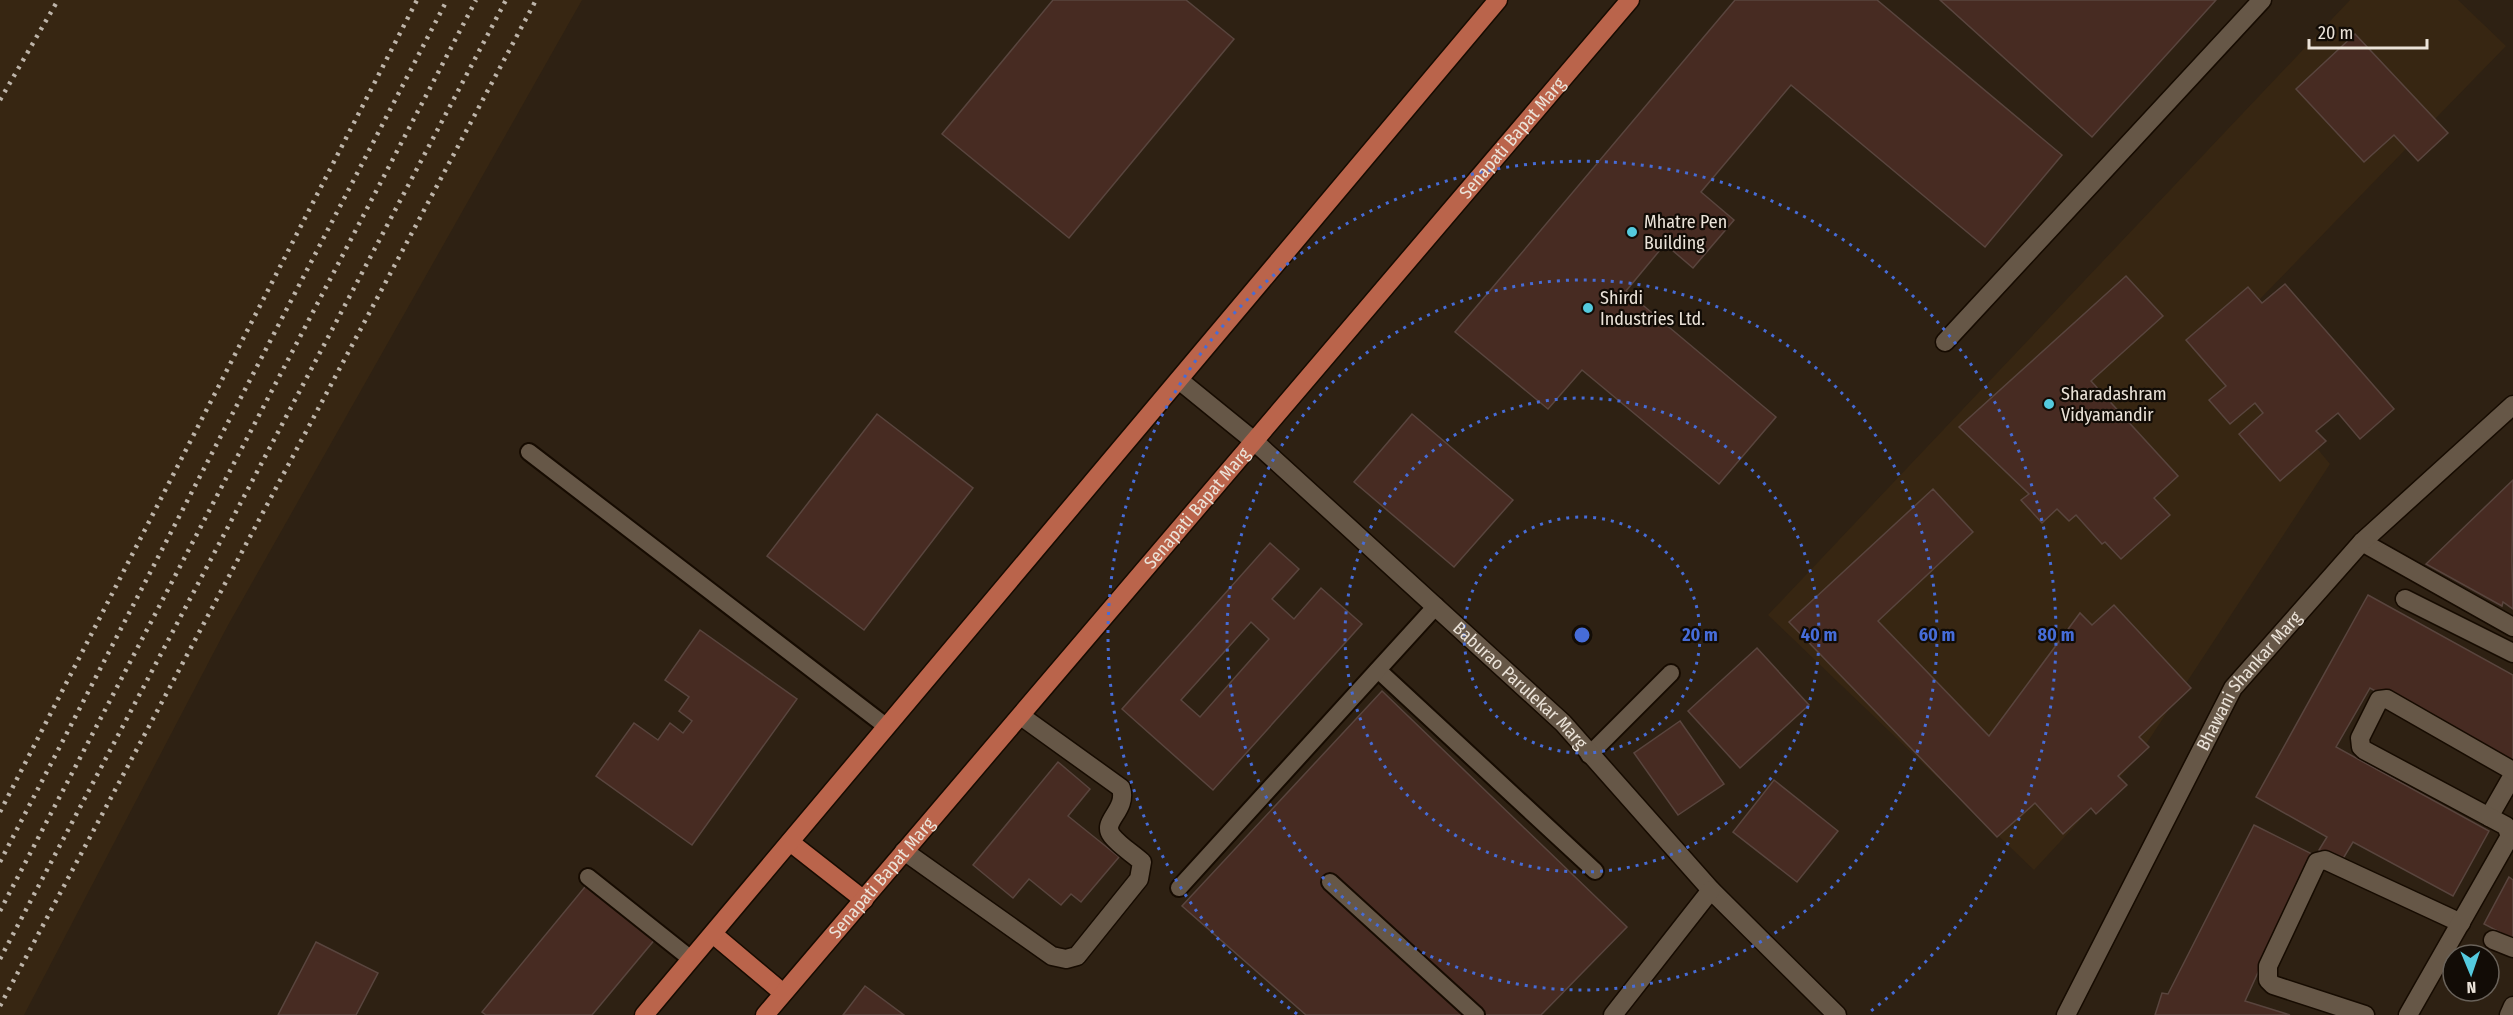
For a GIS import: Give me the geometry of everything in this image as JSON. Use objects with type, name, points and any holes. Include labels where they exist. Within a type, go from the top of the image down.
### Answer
[{"type":"main road","points":[[644,1015],[1498,0]]},
{"type":"main road","name":"Senapati Bapat Marg","points":[[765,1015],[1630,0]]},
{"type":"main road","points":[[790,842],[864,900]]},
{"type":"main road","points":[[713,934],[783,993]]},
{"type":"street","points":[[1945,342],[2262,0]]},
{"type":"street","name":"Baburao Parulekar Marg","points":[[1179,380],[1254,441],[1563,723],[1711,890],[1837,1015]]},
{"type":"street","name":"Bhawani Shankar Marg","points":[[2066,1015],[2232,688],[2361,542],[2513,405]]},
{"type":"street","points":[[2361,542],[2513,627]]},
{"type":"street","points":[[2405,599],[2513,653]]},
{"type":"street","points":[[2408,1015],[2508,841],[2507,828],[2361,747],[2360,738],[2379,700],[2387,699],[2513,773],[2489,817]]},
{"type":"street","points":[[904,852],[1052,957],[1066,959],[1077,956],[1138,879],[1142,862],[1112,836],[1109,830],[1110,821],[1124,797],[1121,788],[1021,716]]},
{"type":"street","points":[[2365,1015],[2273,985],[2268,980],[2268,966],[2317,862],[2325,860],[2461,923]]},
{"type":"street","points":[[1613,1015],[1711,890]]},
{"type":"street","points":[[2493,940],[2513,948]]},
{"type":"street","points":[[2509,1015],[2513,1006]]},
{"type":"lane","points":[[529,452],[887,727]]},
{"type":"lane","points":[[1179,888],[1436,606]]},
{"type":"lane","points":[[1378,670],[1595,871]]},
{"type":"lane","points":[[1589,755],[1671,673]]},
{"type":"lane","points":[[588,877],[691,959]]},
{"type":"lane","points":[[1330,882],[1476,1015]]},
{"type":"shaded area","points":[[0,0],[582,0],[227,627],[24,1015],[0,1015]]},
{"type":"shaded area","points":[[2350,0],[2458,0],[2506,46],[2224,336],[2330,464],[2135,761],[2034,870],[1768,615]]},
{"type":"building","points":[[1053,0],[1186,0],[1234,39],[1069,238],[942,134]]},
{"type":"building","name":"Mhatre Pen Building","points":[[1735,0],[1877,0],[2062,155],[1985,247],[1791,85],[1701,192],[1734,220],[1693,268],[1665,244],[1626,291],[1776,417],[1719,484],[1582,370],[1548,409],[1455,332]]},
{"type":"building","points":[[1940,0],[2216,0],[2092,137]]},
{"type":"building","points":[[2355,34],[2448,133],[2418,161],[2394,135],[2364,162],[2296,89]]},
{"type":"building","name":"Sharadashram Vidyamandir","points":[[2126,276],[2163,316],[2091,381],[2178,476],[2154,498],[2170,515],[2121,559],[2105,542],[2102,544],[2076,515],[2069,521],[2057,509],[2042,523],[2021,500],[2029,494],[1959,427]]},
{"type":"building","points":[[2285,284],[2394,409],[2360,439],[2338,413],[2316,431],[2326,441],[2280,481],[2239,434],[2263,413],[2255,403],[2230,424],[2209,400],[2226,386],[2186,340],[2248,287],[2262,303]]},
{"type":"building","points":[[877,414],[973,488],[864,630],[767,556]]},
{"type":"building","points":[[1412,414],[1513,500],[1454,567],[1354,482]]},
{"type":"building","points":[[2513,480],[2513,609],[2503,602],[2502,606],[2426,564]]},
{"type":"building","points":[[1933,489],[1973,532],[1878,621],[1989,736],[2080,613],[2092,625],[2114,605],[2191,688],[2139,737],[2149,747],[2118,776],[2127,785],[2096,814],[2091,808],[2063,834],[2035,803],[1997,837],[1789,622]]},
{"type":"building","points":[[1270,543],[1299,569],[1272,599],[1294,619],[1321,588],[1362,624],[1213,790],[1122,709]],"holes":[[[1251,622],[1269,639],[1200,717],[1181,700]]]},
{"type":"building","points":[[2368,595],[2513,675],[2513,766],[2370,688],[2336,747],[2489,831],[2453,896],[2353,842],[2341,862],[2319,850],[2327,837],[2256,797]]},
{"type":"building","points":[[700,630],[797,699],[692,845],[596,776],[634,723],[658,740],[670,723],[683,733],[692,721],[679,711],[689,697],[665,680]]},
{"type":"building","points":[[1757,648],[1809,705],[1740,768],[1688,711]]},
{"type":"building","points":[[1382,691],[1627,927],[1541,1015],[1306,1015],[1182,906]]},
{"type":"building","points":[[1680,721],[1724,784],[1678,815],[1634,753]]},
{"type":"building","points":[[1058,762],[1090,789],[1068,816],[1119,857],[1081,902],[1071,894],[1061,905],[1029,879],[1013,898],[973,865]]},
{"type":"building","points":[[1774,780],[1838,831],[1797,882],[1733,832]]},
{"type":"building","points":[[2254,825],[2312,854],[2245,1001],[2290,1015],[2155,1015],[2162,993],[2168,994]]},
{"type":"building","points":[[2509,877],[2513,880],[2513,939],[2484,924]]},
{"type":"building","points":[[589,882],[656,938],[592,1015],[486,1015],[482,1012]]},
{"type":"building","points":[[316,942],[378,973],[356,1015],[278,1015]]},
{"type":"building","points":[[865,986],[904,1015],[843,1015]]},
{"type":"railway","points":[[0,100],[58,0]]},
{"type":"railway","points":[[0,812],[417,0]]},
{"type":"railway","points":[[0,862],[447,0]]},
{"type":"railway","points":[[0,911],[476,0]]},
{"type":"railway","points":[[0,959],[506,0]]},
{"type":"railway","points":[[0,1006],[536,0]]},
{"type":"place","name":"Mhatre Pen Building","points":[[1632,232]]},
{"type":"place","name":"Shirdi Industries Ltd.","points":[[1588,308]]},
{"type":"place","name":"Sharadashram Vidyamandir","points":[[2049,404]]}]
